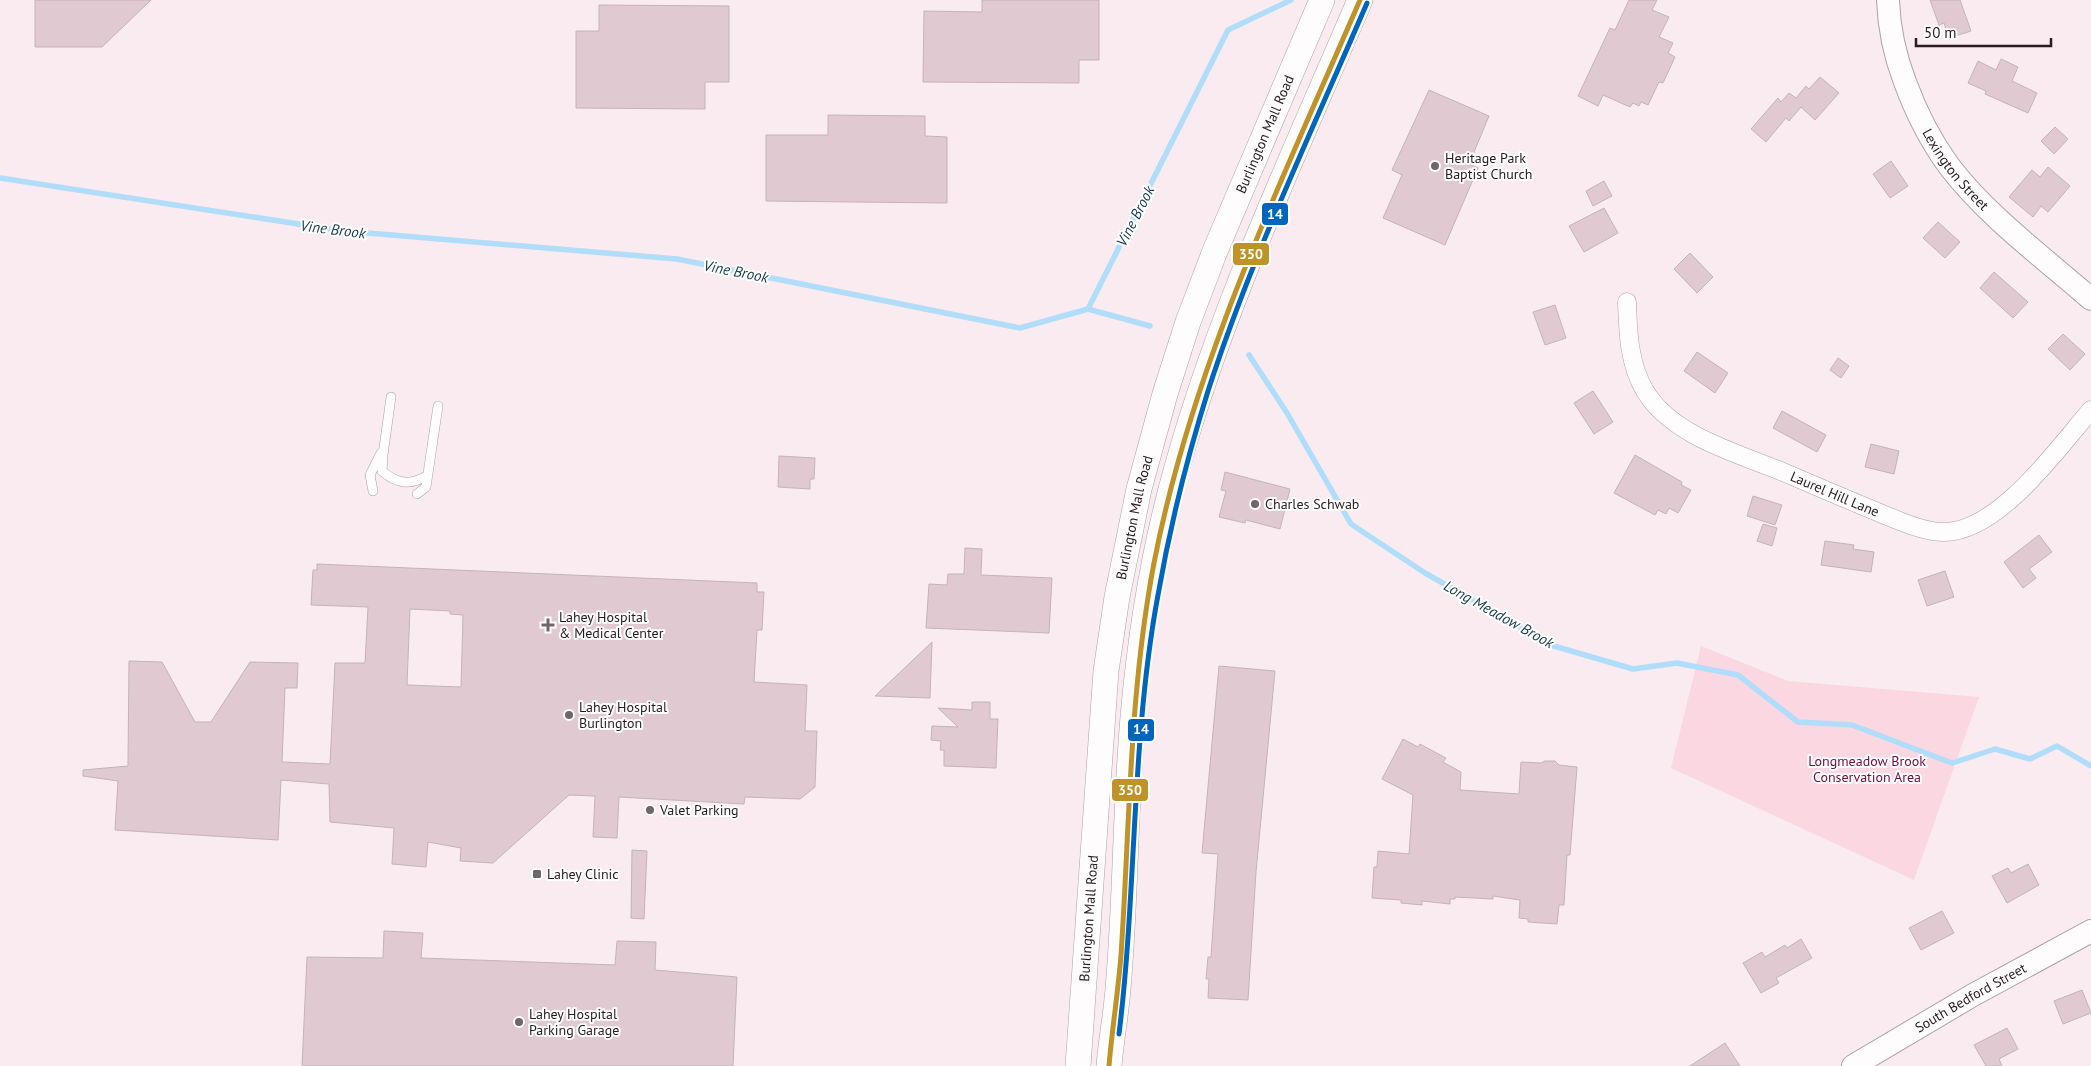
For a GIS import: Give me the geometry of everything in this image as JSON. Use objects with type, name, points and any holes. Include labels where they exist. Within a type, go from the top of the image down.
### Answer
[{"type":"main road","name":"Burlington Mall Road","points":[[1078,1066],[1106,670],[1117,597],[1139,489],[1165,394],[1188,322],[1215,251],[1322,0]]},
{"type":"main road","points":[[1109,1066],[1118,990],[1128,788],[1137,684],[1151,587],[1176,472],[1212,356],[1242,275],[1360,0]]},
{"type":"street","name":"Lexington Street","points":[[1888,0],[1892,40],[1901,72],[1914,108],[1944,159],[1972,193],[1998,218],[2091,298]]},
{"type":"street","name":"Laurel Hill Lane","points":[[1627,302],[1629,344],[1644,390],[1655,405],[1670,419],[1707,440],[1902,522],[1924,529],[1944,532],[1961,530],[1994,514],[2024,486],[2091,410]]},
{"type":"street","name":"South Bedford Street","points":[[1853,1066],[1973,996],[2091,931]]},
{"type":"lane","points":[[391,398],[382,470],[392,480],[418,481],[428,476]]},
{"type":"lane","points":[[417,494],[426,487],[438,406]]},
{"type":"lane","points":[[373,490],[370,475],[384,448]]},
{"type":"green space","name":"Longmeadow Brook Conservation Area","points":[[1701,646],[1788,681],[1979,697],[1914,880],[1671,768]]},
{"type":"building","points":[[35,0],[151,0],[102,47],[35,47]]},
{"type":"building","points":[[982,0],[1099,0],[1099,60],[1079,60],[1079,83],[923,82],[924,11],[982,12]]},
{"type":"building","points":[[1629,0],[1657,0],[1652,10],[1669,17],[1659,37],[1673,43],[1668,53],[1675,57],[1663,83],[1659,82],[1648,105],[1641,102],[1639,106],[1633,103],[1630,107],[1603,95],[1598,106],[1578,96],[1610,28],[1615,30]]},
{"type":"building","points":[[1930,0],[1960,0],[1971,31],[1949,38],[1944,23],[1939,25]]},
{"type":"building","points":[[599,5],[729,6],[729,82],[705,82],[705,109],[576,108],[576,31],[599,31]]},
{"type":"building","points":[[2001,59],[2018,67],[2012,81],[2037,93],[2028,113],[1985,94],[1986,91],[1968,83],[1978,61],[1996,70]]},
{"type":"building","points":[[1820,77],[1839,93],[1815,120],[1801,107],[1789,121],[1786,118],[1766,142],[1751,129],[1778,98],[1781,102],[1789,93],[1796,98],[1806,86],[1809,89]]},
{"type":"building","points":[[1429,90],[1489,116],[1469,164],[1478,168],[1445,245],[1383,218],[1402,175],[1392,170]]},
{"type":"building","points":[[828,115],[925,116],[925,136],[947,137],[947,203],[766,201],[766,135],[828,135]]},
{"type":"building","points":[[2055,127],[2068,139],[2054,154],[2041,141]]},
{"type":"building","points":[[1891,161],[1908,186],[1890,198],[1873,174]]},
{"type":"building","points":[[2048,167],[2070,186],[2048,212],[2041,206],[2033,217],[2009,197],[2032,170],[2040,177]]},
{"type":"building","points":[[1604,181],[1612,196],[1593,206],[1586,191]]},
{"type":"building","points":[[1604,208],[1618,233],[1584,252],[1569,226]]},
{"type":"building","points":[[1938,222],[1960,242],[1945,258],[1923,238]]},
{"type":"building","points":[[1690,253],[1713,277],[1697,293],[1674,269]]},
{"type":"building","points":[[1994,272],[2028,302],[2013,318],[1980,288]]},
{"type":"building","points":[[1555,305],[1566,338],[1545,345],[1533,312]]},
{"type":"building","points":[[2063,334],[2085,354],[2070,370],[2048,349]]},
{"type":"building","points":[[1697,352],[1728,373],[1715,393],[1684,371]]},
{"type":"building","points":[[1838,358],[1849,366],[1841,378],[1830,370]]},
{"type":"building","points":[[1593,391],[1613,422],[1594,434],[1574,403]]},
{"type":"building","points":[[1782,411],[1826,435],[1817,452],[1773,428]]},
{"type":"building","points":[[1871,444],[1899,451],[1894,474],[1865,467]]},
{"type":"building","points":[[1635,455],[1682,482],[1681,485],[1691,490],[1678,513],[1669,508],[1666,514],[1658,510],[1655,515],[1614,493]]},
{"type":"building","points":[[779,456],[815,458],[814,479],[810,479],[810,489],[778,487]]},
{"type":"building","name":"Charles Schwab","points":[[1225,472],[1290,489],[1280,529],[1246,520],[1245,523],[1219,517],[1226,491],[1221,490]]},
{"type":"building","points":[[1753,496],[1782,505],[1775,525],[1747,516]]},
{"type":"building","points":[[1763,524],[1777,528],[1772,546],[1757,541]]},
{"type":"building","points":[[2039,535],[2052,552],[2029,569],[2036,578],[2023,588],[2004,562]]},
{"type":"building","points":[[1825,541],[1854,545],[1853,549],[1874,552],[1871,572],[1821,565]]},
{"type":"building","points":[[965,548],[982,549],[981,575],[1052,578],[1049,633],[926,628],[929,584],[947,585],[948,574],[964,574]]},
{"type":"building","name":"Lahey Hospital Burlington","points":[[317,564],[757,583],[757,592],[764,592],[762,630],[757,630],[754,682],[807,685],[805,731],[817,731],[815,787],[800,799],[745,797],[744,804],[619,797],[617,838],[593,837],[595,796],[569,795],[493,863],[460,861],[461,848],[428,842],[426,867],[392,864],[394,828],[330,822],[329,784],[281,780],[278,840],[115,830],[118,781],[83,776],[83,770],[128,766],[129,661],[162,662],[195,722],[211,722],[250,662],[298,663],[297,688],[285,688],[282,762],[330,764],[335,663],[365,663],[368,607],[311,605],[313,570],[317,570]],"holes":[[[410,609],[450,611],[450,614],[463,615],[461,687],[407,685]]]},
{"type":"building","points":[[1945,571],[1954,597],[1927,606],[1918,580]]},
{"type":"building","points":[[932,642],[930,698],[875,696]]},
{"type":"building","points":[[1219,666],[1275,671],[1256,872],[1248,1000],[1208,998],[1209,979],[1206,979],[1208,957],[1211,957],[1218,854],[1202,853]]},
{"type":"building","points":[[972,702],[990,702],[990,719],[998,719],[996,768],[944,766],[944,750],[940,750],[941,741],[931,740],[932,726],[958,727],[938,708],[972,710]]},
{"type":"building","points":[[1403,739],[1418,747],[1420,744],[1446,758],[1443,762],[1461,772],[1460,790],[1519,794],[1521,762],[1541,763],[1555,761],[1559,765],[1577,767],[1570,855],[1567,855],[1564,905],[1559,905],[1557,924],[1528,922],[1528,919],[1519,918],[1520,900],[1493,896],[1493,899],[1455,897],[1455,899],[1450,899],[1450,904],[1422,901],[1422,905],[1401,903],[1401,900],[1372,898],[1374,867],[1377,867],[1378,851],[1409,854],[1413,795],[1382,779]]},
{"type":"building","points":[[632,850],[647,851],[644,919],[631,918]]},
{"type":"building","points":[[2028,864],[2039,885],[2007,903],[1992,876],[2008,868],[2011,873]]},
{"type":"building","points":[[1942,911],[1954,933],[1921,950],[1909,928]]},
{"type":"building","name":"Lahey Hospital Parking Garage","points":[[384,931],[423,933],[421,958],[615,965],[617,941],[656,942],[655,970],[737,977],[733,1066],[302,1066],[307,957],[383,958]]},
{"type":"building","points":[[1801,939],[1812,958],[1776,978],[1779,983],[1761,993],[1743,963],[1762,952],[1765,957],[1785,945],[1787,948]]},
{"type":"building","points":[[2082,990],[2091,1013],[2063,1024],[2054,1001]]},
{"type":"building","points":[[2007,1028],[2018,1049],[1999,1059],[2002,1066],[1986,1066],[1974,1045]]},
{"type":"building","points":[[1725,1043],[1740,1066],[1690,1066]]},
{"type":"waterway","name":"Vine Brook","points":[[0,178],[344,231],[677,259],[1020,328],[1088,309],[1228,30],[1291,0]]},
{"type":"waterway","name":"Long Meadow Brook","points":[[1088,309],[1150,326]]},
{"type":"waterway","name":"Long Meadow Brook","points":[[1249,355],[1287,413],[1351,524],[1425,573],[1554,646],[1633,669],[1677,663],[1738,675],[1798,722],[1852,725],[1952,763],[1995,749],[2030,759],[2057,746],[2091,766]]},
{"type":"transit line","name":"350","points":[[1109,1066],[1121,955],[1135,710],[1140,661],[1154,563],[1171,490],[1191,418],[1242,276],[1360,0]]},
{"type":"transit line","name":"14","points":[[1119,1034],[1125,979],[1143,704],[1149,650],[1168,543],[1180,492],[1208,391],[1243,292],[1367,3]]},
{"type":"place","name":"Heritage Park Baptist Church","points":[[1435,166]]},
{"type":"place","name":"Charles Schwab","points":[[1255,504]]},
{"type":"place","name":"Lahey Hospital & Medical Center","points":[[548,625]]},
{"type":"place","name":"Lahey Hospital Burlington","points":[[569,715]]},
{"type":"place","name":"Valet Parking","points":[[650,810]]},
{"type":"place","name":"Lahey Clinic","points":[[537,874]]},
{"type":"place","name":"Lahey Hospital Parking Garage","points":[[519,1022]]}]
